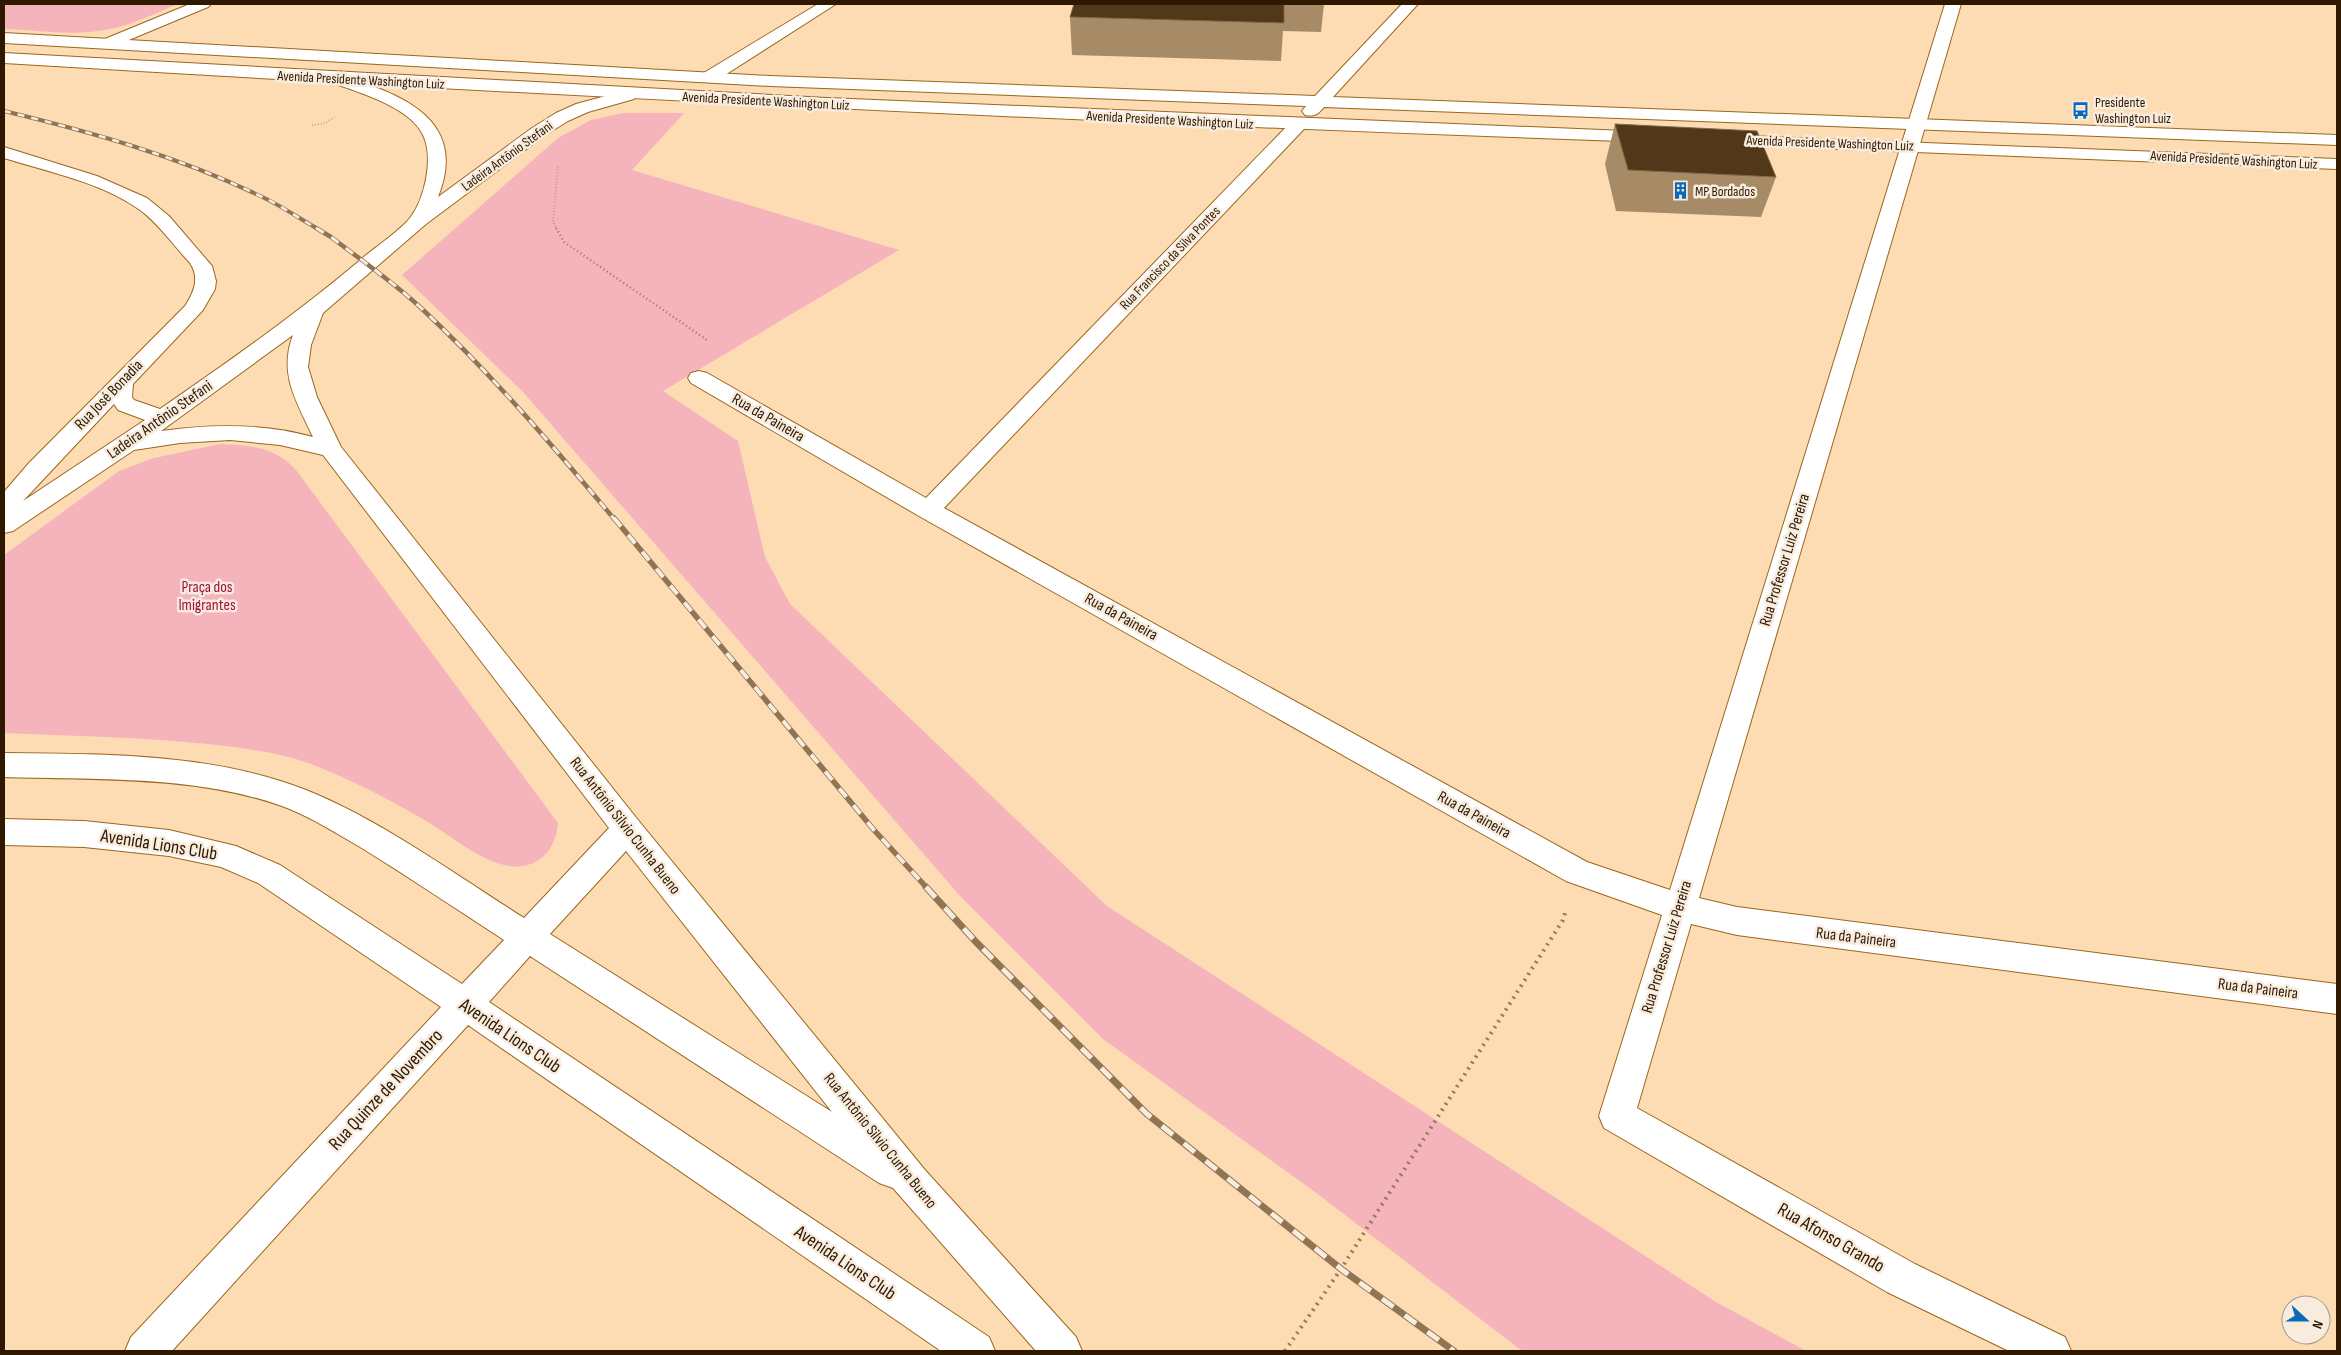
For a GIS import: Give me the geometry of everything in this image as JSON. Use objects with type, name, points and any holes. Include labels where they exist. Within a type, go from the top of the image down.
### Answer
[{"type":"street","points":[[106,44],[203,4]]},
{"type":"street","points":[[708,78],[828,4]]},
{"type":"street","name":"Rua Francisco da Silva Pontes","points":[[928,510],[1298,126],[1410,4]]},
{"type":"street","name":"Rua Professor Luiz Pereira","points":[[1617,1116],[1953,4]]},
{"type":"street","name":"Avenida Presidente Washington Luiz","points":[[4,38],[708,78],[1318,103],[1913,134],[2337,164]]},
{"type":"street","name":"Avenida Presidente Washington Luiz","points":[[4,58],[628,95],[1298,126],[1663,138]]},
{"type":"street","points":[[339,79],[349,72],[366,66],[394,61]]},
{"type":"street","points":[[628,95],[639,83],[640,74]]},
{"type":"street","name":"Ladeira Antônio Stefani","points":[[339,79],[412,111],[419,115],[433,132],[438,154],[436,174],[420,220]]},
{"type":"street","name":"Ladeira Antônio Stefani","points":[[4,524],[128,443],[313,310],[420,220],[538,132],[562,117],[582,108],[628,95]]},
{"type":"street","name":"Avenida Presidente Washington Luiz","points":[[1703,139],[1913,134],[2337,140]]},
{"type":"street","name":"Rua José Bonadia","points":[[4,152],[106,186],[142,203],[200,261],[207,280],[203,295],[193,310],[37,469],[4,508]]},
{"type":"street","name":"Ladeira Antônio Stefani","points":[[313,310],[299,348],[297,367],[302,384],[331,450]]},
{"type":"street","name":"Rua da Paineira","points":[[699,378],[928,510],[1577,872],[1680,907],[1737,921],[2337,999]]},
{"type":"street","points":[[122,382],[121,397],[126,405],[164,418]]},
{"type":"street","points":[[128,443],[168,436],[242,432],[274,435],[304,441],[331,450]]},
{"type":"street","name":"Rua Antônio Silvio Cunha Bueno","points":[[331,450],[627,829],[912,1182],[1062,1351]]},
{"type":"street","points":[[4,765],[153,772],[222,779],[280,793],[330,815],[394,852],[912,1182]]},
{"type":"street","name":"Rua Quinze de Novembro","points":[[145,1351],[627,829]]},
{"type":"street","name":"Avenida Lions Club","points":[[4,832],[84,834],[169,843],[225,855],[268,874],[465,1005],[975,1351]]},
{"type":"street","name":"Rua Afonso Grando","points":[[1617,1116],[1901,1278],[2051,1351]]},
{"type":"path","points":[[538,132],[548,141],[558,166],[553,222],[564,242],[707,339],[713,356],[699,378]]},
{"type":"path","points":[[1285,1351],[1341,1269],[1563,920],[1577,872]]},
{"type":"green space","points":[[4,4],[178,4],[124,26],[93,32],[67,33],[4,29]]},
{"type":"green space","points":[[623,113],[684,113],[632,170],[899,250],[663,391],[738,441],[765,557],[790,604],[1107,906],[1716,1302],[1806,1351],[1522,1351],[1319,1195],[1103,1039],[961,897],[523,392],[402,275],[558,138],[591,120]]},
{"type":"green space","name":"Praça dos Imigrantes","points":[[220,444],[241,445],[271,452],[280,456],[296,470],[558,823],[554,842],[544,856],[529,865],[519,866],[509,866],[487,859],[476,854],[426,821],[370,790],[311,764],[273,753],[183,742],[4,733],[4,555],[119,471],[154,458]]},
{"type":"building","points":[[1074,4],[1284,4],[1284,23],[1070,17]]},
{"type":"building","points":[[1615,124],[1757,131],[1776,177],[1628,170]]},
{"type":"railway","points":[[4,111],[69,127],[133,146],[196,168],[266,199],[318,229]]},
{"type":"railway","points":[[316,228],[388,280],[446,332],[520,410],[615,520]]},
{"type":"railway","points":[[614,518],[874,830],[927,888]]},
{"type":"railway","points":[[926,887],[976,942],[1147,1114],[1341,1269],[1454,1351]]},
{"type":"place","name":"Presidente Washington Luiz","points":[[2081,110]]},
{"type":"place","name":"MP Bordados","points":[[1681,191]]}]
